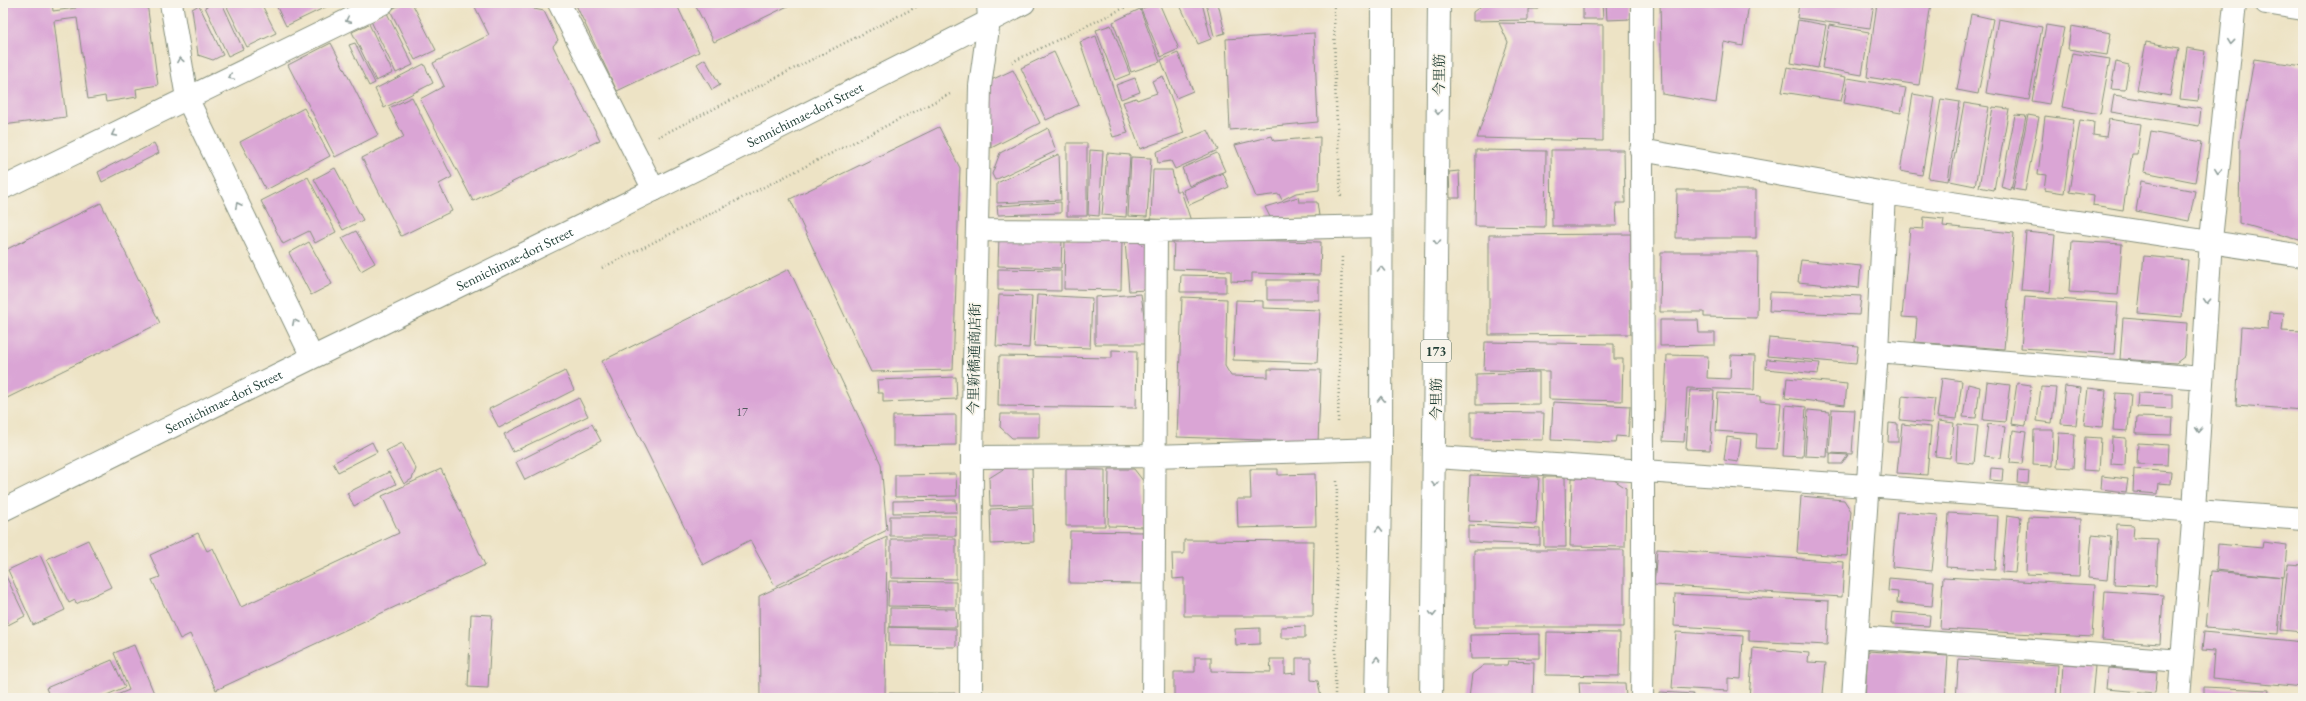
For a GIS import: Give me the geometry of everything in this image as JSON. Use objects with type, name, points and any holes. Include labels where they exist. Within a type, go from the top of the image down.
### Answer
[{"type":"main road","points":[[171,3],[186,98],[312,357]]},
{"type":"main road","points":[[3,188],[383,3]]},
{"type":"main road","points":[[559,3],[654,190]]},
{"type":"main road","name":"Sennichimae-dori Street","points":[[3,510],[654,190],[988,12],[1024,3]]},
{"type":"main road","points":[[1376,698],[1381,450],[1382,3]]},
{"type":"main road","name":"今里筋","points":[[1431,698],[1436,457],[1439,3]]},
{"type":"main road","points":[[1642,3],[1641,150],[1644,471],[1642,698]]},
{"type":"main road","points":[[2179,698],[2194,510],[2211,240],[2235,3]]},
{"type":"main road","points":[[2266,3],[2303,9]]},
{"type":"main road","name":"今里新橋通商店街","points":[[972,698],[972,457],[977,230],[981,78],[988,12]]},
{"type":"main road","points":[[1641,150],[1885,193],[2211,240],[2303,256]]},
{"type":"main road","points":[[1853,698],[1877,351],[1885,193]]},
{"type":"main road","points":[[977,230],[1156,231],[1381,226]]},
{"type":"main road","points":[[1153,698],[1153,456],[1156,231]]},
{"type":"main road","points":[[1877,351],[2202,378]]},
{"type":"main road","points":[[972,457],[1153,456],[1381,450]]},
{"type":"main road","points":[[1436,457],[1867,486],[2303,519]]},
{"type":"main road","points":[[1858,637],[2182,661]]},
{"type":"path","points":[[654,139],[924,3]]},
{"type":"path","points":[[1007,64],[1134,3]]},
{"type":"path","points":[[1331,3],[1334,4],[1335,84],[1342,227],[1335,698]]},
{"type":"path","points":[[602,268],[957,90]]},
{"type":"building","points":[[3,3],[52,3],[53,11],[76,8],[75,3],[147,3],[158,85],[136,89],[137,97],[106,102],[105,96],[88,99],[77,18],[54,21],[66,117],[3,125]]},
{"type":"building","points":[[213,3],[222,3],[243,49],[228,56],[205,7]]},
{"type":"building","points":[[225,3],[261,3],[276,33],[247,47]]},
{"type":"building","points":[[275,3],[334,3],[286,26]]},
{"type":"building","points":[[404,3],[412,3],[436,50],[415,60],[390,10]]},
{"type":"building","points":[[473,3],[531,3],[534,9],[544,11],[558,40],[553,46],[600,140],[473,201],[420,99],[444,86],[433,63],[489,35]]},
{"type":"building","points":[[575,3],[676,3],[699,52],[617,91]]},
{"type":"building","points":[[694,3],[794,3],[714,42]]},
{"type":"building","points":[[1159,3],[1179,49],[1161,57],[1141,9]]},
{"type":"building","points":[[1179,3],[1202,3],[1211,39],[1198,44]]},
{"type":"building","points":[[1206,3],[1218,3],[1225,33],[1214,36]]},
{"type":"building","points":[[1485,3],[1538,3],[1538,9],[1528,9],[1528,20],[1473,21],[1473,12]]},
{"type":"building","points":[[1583,3],[1602,3],[1603,19],[1583,19]]},
{"type":"building","points":[[1606,3],[1631,3],[1631,19],[1607,20]]},
{"type":"building","points":[[1660,3],[1749,3],[1743,46],[1724,42],[1716,103],[1662,94]]},
{"type":"building","points":[[1799,3],[1874,3],[1870,28],[1797,18]]},
{"type":"building","points":[[1877,3],[1931,3],[1919,85],[1867,77]]},
{"type":"building","points":[[199,5],[223,55],[213,60],[198,55],[192,9]]},
{"type":"building","points":[[1140,9],[1160,62],[1131,72],[1113,22]]},
{"type":"building","points":[[386,11],[413,65],[396,73],[370,19]]},
{"type":"building","points":[[1971,14],[1993,19],[1978,94],[1957,90]]},
{"type":"building","points":[[1998,19],[2042,27],[2029,100],[1986,93]]},
{"type":"building","points":[[1798,20],[1826,25],[1818,68],[1791,63]]},
{"type":"building","points":[[1499,23],[1603,25],[1603,141],[1477,138],[1508,42]]},
{"type":"building","points":[[369,24],[393,73],[376,81],[352,32]]},
{"type":"building","points":[[1111,25],[1130,74],[1115,80],[1096,30]]},
{"type":"building","points":[[1829,25],[1869,32],[1862,75],[1822,68]]},
{"type":"building","points":[[2046,25],[2064,28],[2049,104],[2032,101]]},
{"type":"building","points":[[2071,26],[2111,33],[2107,55],[2068,49]]},
{"type":"building","points":[[1314,33],[1318,122],[1230,130],[1226,39]]},
{"type":"building","points":[[1096,36],[1128,133],[1113,137],[1080,42]]},
{"type":"building","points":[[2146,42],[2179,48],[2170,96],[2137,90]]},
{"type":"building","points":[[331,43],[378,135],[335,157],[288,65]]},
{"type":"building","points":[[355,43],[375,83],[369,86],[349,45]]},
{"type":"building","points":[[2187,48],[2205,51],[2198,101],[2180,99]]},
{"type":"building","points":[[1054,52],[1079,105],[1046,120],[1021,68]]},
{"type":"building","points":[[1178,53],[1193,91],[1176,98],[1161,60]]},
{"type":"building","points":[[2072,53],[2110,59],[2100,114],[2062,107]]},
{"type":"building","points":[[705,59],[720,85],[712,90],[697,64]]},
{"type":"building","points":[[2254,59],[2303,66],[2303,241],[2239,223],[2240,140]]},
{"type":"building","points":[[2116,62],[2129,65],[2125,90],[2111,89]]},
{"type":"building","points":[[424,64],[433,83],[384,108],[375,89]]},
{"type":"building","points":[[1787,67],[1846,77],[1841,101],[1782,92]]},
{"type":"building","points":[[1013,70],[1040,123],[991,148],[989,81]]},
{"type":"building","points":[[1163,76],[1184,133],[1140,149],[1123,102],[1136,98],[1137,100],[1157,93],[1152,81]]},
{"type":"building","points":[[1135,78],[1140,92],[1121,99],[1116,85]]},
{"type":"building","points":[[1848,78],[1906,88],[1901,113],[1844,103]]},
{"type":"building","points":[[1913,94],[1935,98],[1922,175],[1900,171]]},
{"type":"building","points":[[2114,95],[2201,109],[2199,126],[2111,112]]},
{"type":"building","points":[[412,97],[452,177],[439,184],[452,211],[401,236],[362,158],[404,137],[389,108]]},
{"type":"building","points":[[1941,99],[1960,102],[1948,181],[1928,178]]},
{"type":"building","points":[[1964,103],[1989,107],[1975,186],[1950,181]]},
{"type":"building","points":[[1993,107],[2009,109],[1994,190],[1979,187]]},
{"type":"building","points":[[304,108],[330,156],[266,190],[240,142]]},
{"type":"building","points":[[2015,115],[2026,116],[2011,190],[2001,187]]},
{"type":"building","points":[[2028,115],[2039,117],[2025,191],[2013,189]]},
{"type":"building","points":[[2045,116],[2074,120],[2064,193],[2044,190],[2046,175],[2038,174]]},
{"type":"building","points":[[2109,119],[2141,124],[2137,154],[2132,154],[2123,210],[2093,205],[2094,196],[2069,192],[2080,120],[2094,122],[2093,135],[2106,137]]},
{"type":"building","points":[[939,127],[960,168],[953,370],[871,372],[790,199]]},
{"type":"building","points":[[1048,128],[1056,151],[995,180],[992,174],[1000,153]]},
{"type":"building","points":[[1208,130],[1218,150],[1175,169],[1171,161],[1158,163],[1156,152]]},
{"type":"building","points":[[2151,132],[2202,142],[2195,182],[2144,172]]},
{"type":"building","points":[[1272,136],[1274,141],[1320,137],[1319,190],[1296,193],[1282,200],[1279,194],[1256,197],[1235,145]]},
{"type":"building","points":[[154,143],[159,153],[102,182],[98,172]]},
{"type":"building","points":[[1067,143],[1087,143],[1087,216],[1067,216]]},
{"type":"building","points":[[1090,150],[1103,151],[1099,216],[1088,215]]},
{"type":"building","points":[[1476,150],[1546,151],[1545,227],[1475,226]]},
{"type":"building","points":[[1551,150],[1624,150],[1625,203],[1616,203],[1617,226],[1552,226]]},
{"type":"building","points":[[1107,153],[1130,155],[1126,217],[1102,215]]},
{"type":"building","points":[[1217,153],[1225,171],[1189,186],[1182,168]]},
{"type":"building","points":[[1059,154],[1061,200],[997,203],[997,183]]},
{"type":"building","points":[[1131,157],[1151,158],[1147,217],[1128,216]]},
{"type":"building","points":[[335,168],[363,220],[343,230],[314,179]]},
{"type":"building","points":[[1153,170],[1172,170],[1176,191],[1181,191],[1191,221],[1151,219]]},
{"type":"building","points":[[1459,171],[1460,198],[1450,198],[1449,172]]},
{"type":"building","points":[[1223,173],[1229,187],[1189,205],[1183,190]]},
{"type":"building","points":[[308,177],[336,232],[315,243],[309,231],[283,244],[261,201]]},
{"type":"building","points":[[2141,181],[2195,191],[2189,221],[2136,211]]},
{"type":"building","points":[[1677,190],[1756,190],[1756,238],[1676,238]]},
{"type":"building","points":[[1298,197],[1299,202],[1317,202],[1319,216],[1270,217],[1265,207]]},
{"type":"building","points":[[1061,202],[1061,213],[998,215],[997,206]]},
{"type":"building","points":[[101,203],[160,323],[3,400],[3,251]]},
{"type":"building","points":[[1924,217],[1944,219],[1943,226],[2014,233],[2004,349],[1915,342],[1917,318],[1902,317],[1910,228],[1923,229]]},
{"type":"building","points":[[356,231],[375,263],[361,271],[342,238]]},
{"type":"building","points":[[2026,232],[2055,235],[2050,292],[2021,290]]},
{"type":"building","points":[[1631,234],[1631,334],[1489,335],[1489,235]]},
{"type":"building","points":[[999,237],[1062,239],[1061,268],[998,266]]},
{"type":"building","points":[[1174,238],[1321,242],[1320,275],[1252,273],[1252,282],[1231,281],[1231,271],[1173,269]]},
{"type":"building","points":[[1065,239],[1122,240],[1121,290],[1064,289]]},
{"type":"building","points":[[1135,240],[1147,248],[1146,290],[1129,291],[1125,241]]},
{"type":"building","points":[[2072,241],[2122,244],[2118,295],[2069,292]]},
{"type":"building","points":[[309,242],[332,284],[311,295],[289,253]]},
{"type":"building","points":[[1661,252],[1758,252],[1757,318],[1704,317],[1704,312],[1660,312]]},
{"type":"building","points":[[2144,256],[2188,260],[2182,317],[2138,313]]},
{"type":"building","points":[[1801,260],[1861,266],[1859,288],[1798,282]]},
{"type":"building","points":[[789,269],[881,464],[887,530],[775,586],[750,540],[703,565],[602,361]]},
{"type":"building","points":[[998,269],[1061,270],[1061,291],[998,290]]},
{"type":"building","points":[[1181,275],[1226,276],[1226,292],[1180,292]]},
{"type":"building","points":[[1267,280],[1319,280],[1319,300],[1267,300]]},
{"type":"building","points":[[1770,292],[1861,296],[1859,315],[1769,311]]},
{"type":"building","points":[[1141,294],[1148,344],[1095,344],[1095,297]]},
{"type":"building","points":[[999,295],[1032,296],[1029,348],[996,346]]},
{"type":"building","points":[[1037,295],[1092,298],[1090,348],[1034,346]]},
{"type":"building","points":[[1182,297],[1227,299],[1225,366],[1231,376],[1268,377],[1268,369],[1321,370],[1318,442],[1177,437]]},
{"type":"building","points":[[2025,297],[2118,303],[2114,354],[2021,348]]},
{"type":"building","points":[[1236,300],[1263,301],[1263,308],[1320,310],[1317,363],[1233,360]]},
{"type":"building","points":[[2269,312],[2284,313],[2282,331],[2303,332],[2303,410],[2236,405],[2241,327],[2268,329]]},
{"type":"building","points":[[2123,318],[2187,323],[2185,356],[2176,363],[2120,359]]},
{"type":"building","points":[[1660,320],[1698,320],[1699,333],[1715,333],[1715,345],[1660,346]]},
{"type":"building","points":[[1769,338],[1858,346],[1856,364],[1767,356]]},
{"type":"building","points":[[1485,342],[1614,344],[1614,359],[1623,359],[1622,401],[1549,399],[1549,371],[1484,370]]},
{"type":"building","points":[[1112,350],[1137,351],[1136,408],[998,406],[999,356],[1112,358]]},
{"type":"building","points":[[1667,355],[1708,356],[1707,378],[1730,379],[1731,355],[1755,356],[1754,390],[1687,388],[1684,442],[1663,441]]},
{"type":"building","points":[[1767,359],[1820,363],[1818,374],[1766,369]]},
{"type":"building","points":[[565,371],[574,390],[499,428],[489,409]]},
{"type":"building","points":[[1539,372],[1539,404],[1476,405],[1476,374]]},
{"type":"building","points":[[956,377],[957,399],[883,402],[883,393],[878,393],[877,380]]},
{"type":"building","points":[[1787,378],[1847,384],[1845,405],[1785,398]]},
{"type":"building","points":[[1942,378],[1962,381],[1957,419],[1937,417]]},
{"type":"building","points":[[1987,382],[2010,385],[2005,422],[1983,420]]},
{"type":"building","points":[[2017,383],[2031,385],[2026,426],[2011,424]]},
{"type":"building","points":[[1968,384],[1980,387],[1976,418],[1963,417]]},
{"type":"building","points":[[2065,386],[2080,388],[2076,425],[2061,424]]},
{"type":"building","points":[[2041,387],[2056,388],[2052,423],[2037,421]]},
{"type":"building","points":[[2088,388],[2106,390],[2102,427],[2084,425]]},
{"type":"building","points":[[1690,390],[1714,391],[1710,450],[1686,449]]},
{"type":"building","points":[[1718,393],[1760,396],[1760,401],[1781,403],[1777,449],[1756,448],[1757,434],[1716,431]]},
{"type":"building","points":[[2116,393],[2131,394],[2128,431],[2113,430]]},
{"type":"building","points":[[2138,393],[2172,394],[2172,409],[2137,407]]},
{"type":"building","points":[[1902,396],[1935,399],[1932,423],[1900,420]]},
{"type":"building","points":[[579,398],[588,416],[513,452],[504,434]]},
{"type":"building","points":[[1553,402],[1630,406],[1628,437],[1616,436],[1615,443],[1551,440]]},
{"type":"building","points":[[1786,405],[1806,407],[1803,457],[1783,456]]},
{"type":"building","points":[[1832,409],[1855,410],[1852,454],[1829,453]]},
{"type":"building","points":[[1808,410],[1830,412],[1827,457],[1805,456]]},
{"type":"building","points":[[1471,412],[1544,413],[1543,440],[1471,439]]},
{"type":"building","points":[[1001,414],[1039,414],[1039,438],[1012,438],[1000,427]]},
{"type":"building","points":[[956,415],[956,445],[893,446],[893,416]]},
{"type":"building","points":[[2137,417],[2173,418],[2172,435],[2136,434]]},
{"type":"building","points":[[1939,421],[1954,423],[1950,458],[1935,456]]},
{"type":"building","points":[[1889,423],[1898,424],[1898,442],[1888,442]]},
{"type":"building","points":[[592,424],[601,441],[525,480],[516,462]]},
{"type":"building","points":[[1902,424],[1931,427],[1927,475],[1897,473]]},
{"type":"building","points":[[1958,424],[1978,426],[1974,464],[1956,462]]},
{"type":"building","points":[[1988,424],[2005,427],[2001,458],[1984,456]]},
{"type":"building","points":[[2013,430],[2026,432],[2022,464],[2010,463]]},
{"type":"building","points":[[2034,430],[2053,430],[2052,466],[2033,465]]},
{"type":"building","points":[[2059,433],[2075,434],[2073,468],[2057,467]]},
{"type":"building","points":[[1727,437],[1741,439],[1738,462],[1724,460]]},
{"type":"building","points":[[2085,437],[2101,438],[2099,471],[2083,470]]},
{"type":"building","points":[[2112,437],[2126,438],[2125,465],[2111,464]]},
{"type":"building","points":[[372,442],[377,452],[338,472],[333,463]]},
{"type":"building","points":[[402,443],[416,469],[412,479],[404,484],[386,451]]},
{"type":"building","points":[[2138,443],[2169,445],[2168,465],[2137,464]]},
{"type":"building","points":[[1830,454],[1848,455],[1842,464],[1830,464]]},
{"type":"building","points":[[1032,466],[1033,505],[990,506],[989,478],[1005,468]]},
{"type":"building","points":[[1991,468],[2003,469],[2002,481],[1990,480]]},
{"type":"building","points":[[441,469],[485,565],[216,690],[190,634],[180,639],[152,580],[160,577],[150,555],[198,533],[207,551],[213,548],[241,607],[399,533],[382,496]]},
{"type":"building","points":[[1066,469],[1105,470],[1105,526],[1066,526]]},
{"type":"building","points":[[1109,469],[1134,469],[1144,482],[1145,527],[1108,526]]},
{"type":"building","points":[[1250,469],[1278,469],[1278,475],[1315,474],[1316,526],[1238,528],[1237,499],[1251,499]]},
{"type":"building","points":[[2134,469],[2171,472],[2170,484],[2159,483],[2158,494],[2133,492]]},
{"type":"building","points":[[2018,470],[2029,471],[2028,484],[2017,483]]},
{"type":"building","points":[[389,472],[396,484],[354,506],[347,493]]},
{"type":"building","points":[[956,474],[957,496],[895,497],[895,475]]},
{"type":"building","points":[[1470,475],[1539,477],[1536,524],[1468,521]]},
{"type":"building","points":[[2102,476],[2128,479],[2126,492],[2101,489]]},
{"type":"building","points":[[1543,477],[1565,477],[1566,547],[1544,547]]},
{"type":"building","points":[[1572,478],[1611,478],[1626,488],[1625,547],[1570,546]]},
{"type":"building","points":[[1801,496],[1844,500],[1851,511],[1847,556],[1797,553]]},
{"type":"building","points":[[956,500],[957,512],[893,513],[893,501]]},
{"type":"building","points":[[1033,507],[1034,542],[991,544],[990,509]]},
{"type":"building","points":[[1897,512],[1938,515],[1932,571],[1892,567]]},
{"type":"building","points":[[1949,513],[1998,516],[1995,570],[1946,567]]},
{"type":"building","points":[[2007,515],[2021,517],[2015,573],[2002,572]]},
{"type":"building","points":[[890,516],[956,516],[956,536],[890,536]]},
{"type":"building","points":[[2028,517],[2081,519],[2079,576],[2026,574]]},
{"type":"building","points":[[2117,524],[2134,525],[2133,538],[2158,539],[2156,586],[2114,584]]},
{"type":"building","points":[[1468,525],[1540,529],[1540,545],[1468,542]]},
{"type":"building","points":[[1070,531],[1146,532],[1144,584],[1069,583]]},
{"type":"building","points":[[2092,535],[2111,537],[2107,580],[2088,578]]},
{"type":"building","points":[[887,537],[885,698],[760,698],[759,596]]},
{"type":"building","points":[[891,539],[956,539],[956,579],[891,578]]},
{"type":"building","points":[[88,540],[111,587],[76,604],[75,600],[69,603],[47,559]]},
{"type":"building","points":[[1184,540],[1314,541],[1313,616],[1184,616],[1184,578],[1173,579],[1172,554],[1184,554]]},
{"type":"building","points":[[2263,542],[2287,545],[2284,577],[2216,570],[2218,544],[2262,548]]},
{"type":"building","points":[[1657,549],[1844,562],[1842,597],[1654,585]]},
{"type":"building","points":[[1474,550],[1624,550],[1624,627],[1474,627]]},
{"type":"building","points":[[40,555],[65,610],[33,625],[8,570]]},
{"type":"building","points":[[2288,564],[2303,565],[2303,632],[2281,630]]},
{"type":"building","points":[[2211,571],[2283,577],[2278,634],[2206,628]]},
{"type":"building","points":[[4,572],[25,616],[8,625],[3,613]]},
{"type":"building","points":[[1943,577],[2095,585],[2092,637],[1940,629]]},
{"type":"building","points":[[1889,578],[1934,582],[1932,606],[1897,603],[1898,592],[1888,591]]},
{"type":"building","points":[[889,581],[956,582],[956,607],[888,606]]},
{"type":"building","points":[[2105,591],[2163,595],[2160,644],[2102,640]]},
{"type":"building","points":[[1675,594],[1829,601],[1827,645],[1749,641],[1749,630],[1674,626]]},
{"type":"building","points":[[890,608],[956,609],[957,627],[890,627]]},
{"type":"building","points":[[1892,612],[1930,615],[1929,626],[1891,624]]},
{"type":"building","points":[[471,614],[492,615],[488,688],[468,687]]},
{"type":"building","points":[[1305,626],[1305,638],[1281,638],[1281,627]]},
{"type":"building","points":[[889,627],[956,629],[956,647],[889,646]]},
{"type":"building","points":[[1260,628],[1260,644],[1236,645],[1235,629]]},
{"type":"building","points":[[1547,632],[1620,633],[1619,676],[1546,675]]},
{"type":"building","points":[[1676,632],[1743,636],[1741,679],[1728,678],[1728,691],[1672,688]]},
{"type":"building","points":[[2204,632],[2303,642],[2303,687],[2212,678],[2214,651],[2202,650]]},
{"type":"building","points":[[1540,634],[1540,658],[1471,659],[1470,635]]},
{"type":"building","points":[[134,645],[156,698],[110,698],[129,690],[114,653]]},
{"type":"building","points":[[1753,648],[1809,653],[1808,662],[1826,663],[1823,694],[1832,695],[1831,698],[1749,698]]},
{"type":"building","points":[[1868,651],[1948,656],[1945,698],[1865,698]]},
{"type":"building","points":[[1195,657],[1211,657],[1211,671],[1271,672],[1270,659],[1285,659],[1285,674],[1296,673],[1296,658],[1311,658],[1311,680],[1318,681],[1321,698],[1174,698],[1174,672],[1195,672]]},
{"type":"building","points":[[1959,659],[2058,665],[2056,698],[1956,698]]},
{"type":"building","points":[[112,660],[125,687],[100,698],[50,698],[46,688]]},
{"type":"building","points":[[1508,661],[1534,662],[1533,698],[1469,698],[1472,674],[1484,665],[1507,665]]},
{"type":"building","points":[[2063,664],[2095,666],[2092,698],[2061,698]]},
{"type":"building","points":[[2108,668],[2157,672],[2155,693],[2106,689]]},
{"type":"building","points":[[1579,682],[1625,683],[1626,698],[1580,698]]},
{"type":"building","points":[[2204,687],[2269,690],[2268,698],[2204,698]]},
{"type":"building","points":[[1660,692],[1693,694],[1692,698],[1660,698]]},
{"type":"building","points":[[888,693],[955,693],[955,698],[888,698]]}]
